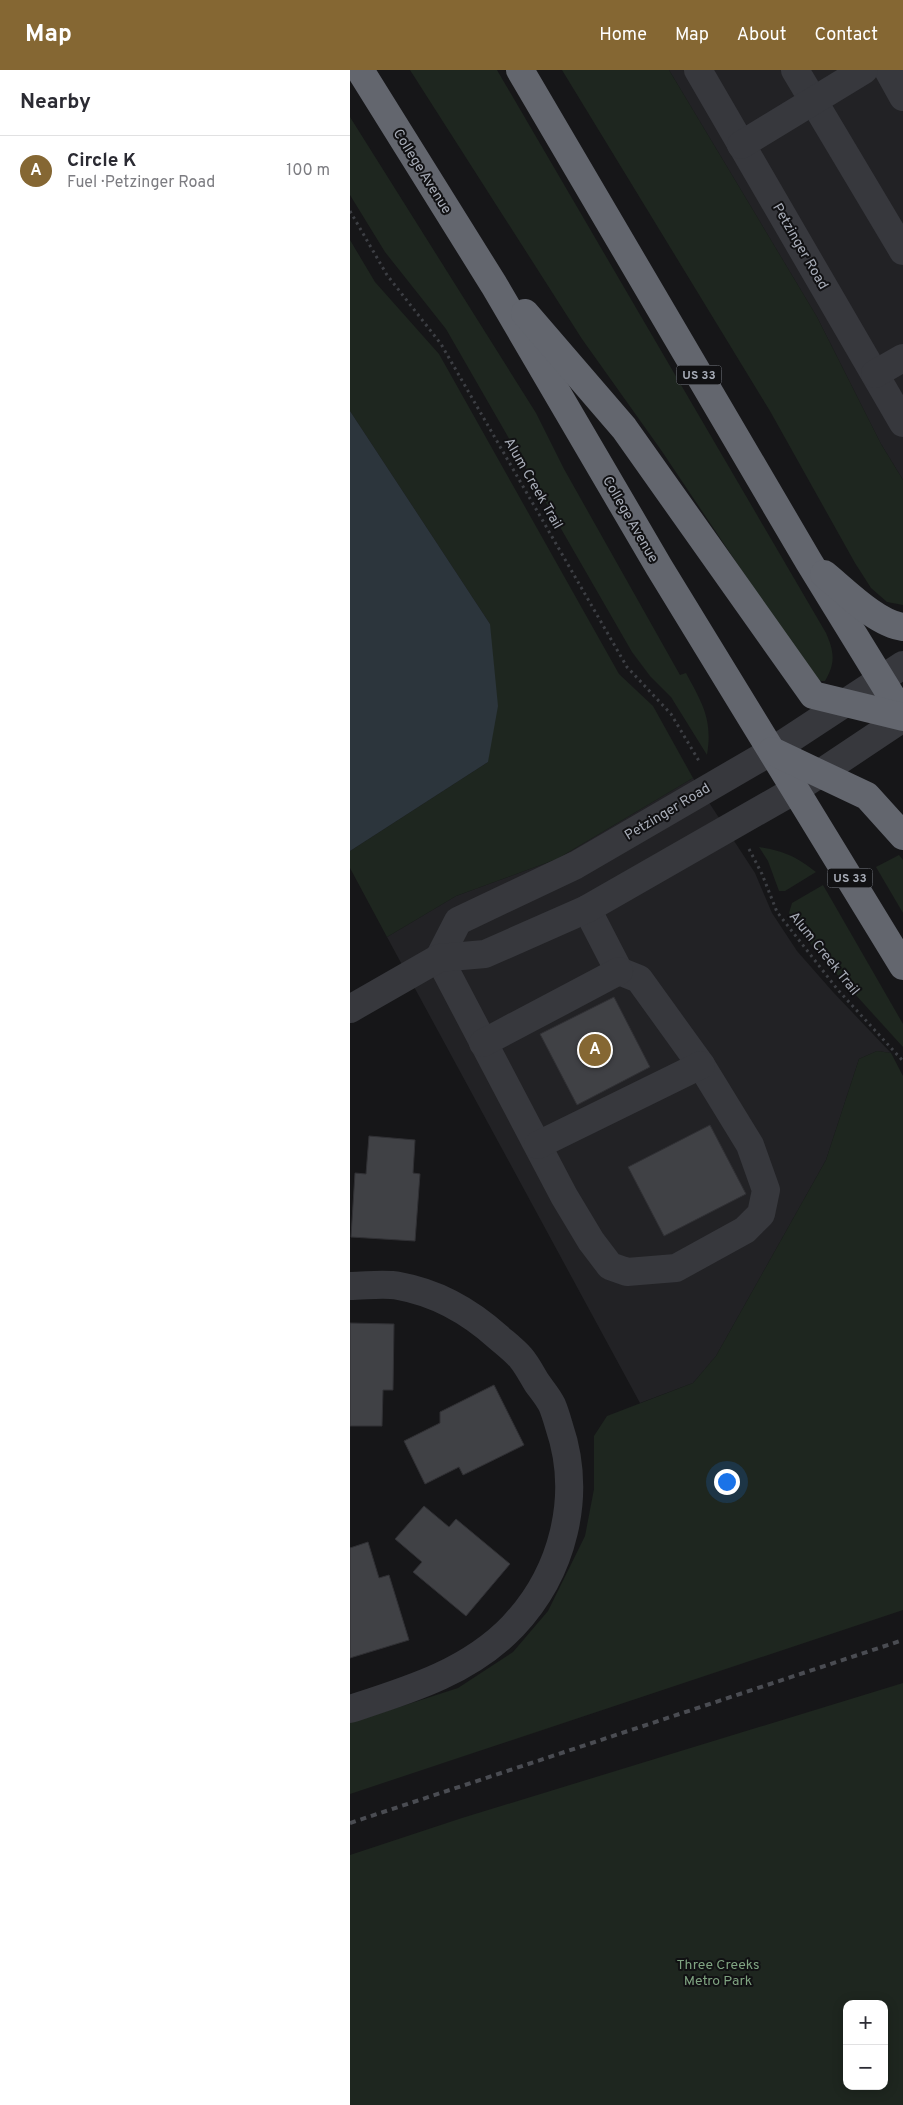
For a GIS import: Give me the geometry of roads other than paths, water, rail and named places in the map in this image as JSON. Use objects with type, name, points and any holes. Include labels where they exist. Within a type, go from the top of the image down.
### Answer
[{"type":"highway","name":"College Avenue","points":[[360,70],[476,257],[659,567],[903,966]]},
{"type":"highway","name":"US 33","points":[[520,70],[809,562],[892,672],[903,716]]},
{"type":"highway","points":[[476,257],[624,428],[813,695],[903,716]]},
{"type":"highway","points":[[809,562],[878,616],[895,626],[903,627]]},
{"type":"highway","points":[[772,751],[867,796],[903,836]]},
{"type":"street","name":"Petzinger Road","points":[[698,70],[902,420]]},
{"type":"street","points":[[795,70],[903,251]]},
{"type":"street","points":[[742,145],[864,70]]},
{"type":"street","points":[[888,70],[903,96]]},
{"type":"street","points":[[875,374],[903,358]]},
{"type":"street","name":"Petzinger Road","points":[[439,958],[458,921],[576,865],[772,751],[892,672]]},
{"type":"street","points":[[350,1009],[439,958],[485,954],[587,909],[795,790],[903,716]]},
{"type":"street","points":[[439,958],[564,1196],[591,1241],[610,1266],[627,1272],[676,1268],[745,1230],[761,1214],[766,1190],[750,1145],[701,1065],[639,979],[619,971],[587,909]]},
{"type":"street","points":[[483,1043],[619,971]]},
{"type":"street","points":[[350,989],[393,984]]},
{"type":"street","points":[[538,1145],[701,1065]]},
{"type":"street","points":[[350,1286],[397,1286],[431,1294],[460,1307],[484,1325],[521,1358],[552,1406],[564,1440],[569,1470],[570,1503],[564,1535],[553,1566],[537,1596],[513,1626],[489,1647],[450,1672],[414,1689],[350,1709]]},
{"type":"railway","points":[[350,1823],[903,1640]]},
{"type":"place","name":"Circle K","points":[[595,1050]]},
{"type":"park label","name":"Three Creeks Metro Park","points":[[718,1972]]}]
